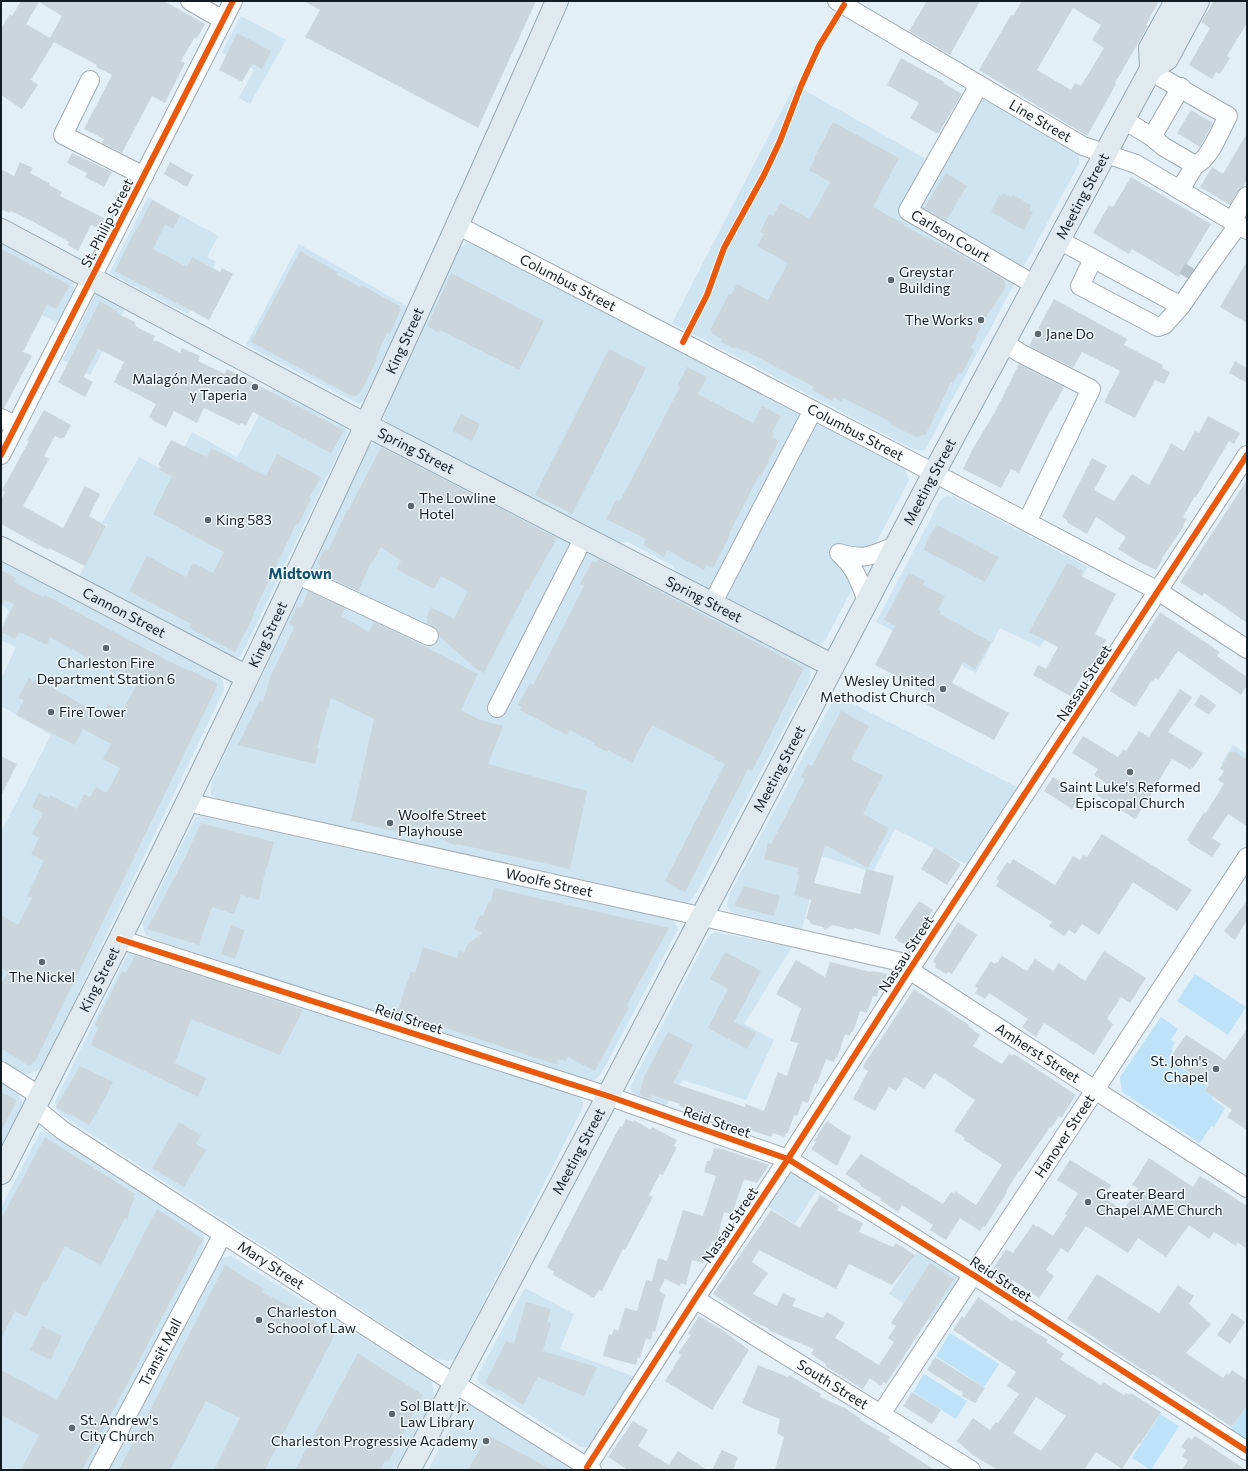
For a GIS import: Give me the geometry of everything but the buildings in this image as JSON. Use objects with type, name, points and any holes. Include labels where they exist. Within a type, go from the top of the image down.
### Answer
[{"type":"main road","name":"King Street","points":[[1,1173],[119,939],[296,574],[366,425],[557,1]]},
{"type":"main road","points":[[1151,70],[1150,48],[1176,1]]},
{"type":"main road","name":"Meeting Street","points":[[410,1470],[608,1096],[934,473],[1105,154],[1151,70],[1167,59],[1198,1]]},
{"type":"main road","name":"Spring Street","points":[[1,230],[366,425],[833,666]]},
{"type":"main road","name":"Cannon Street","points":[[1,548],[247,677]]},
{"type":"street","points":[[190,1],[223,20]]},
{"type":"street","name":"St. Philip Street","points":[[1,455],[8,422],[92,278],[233,1]]},
{"type":"street","name":"Line Street","points":[[838,1],[1082,146],[1136,164],[1239,226]]},
{"type":"street","points":[[1151,70],[1228,116],[1206,158],[1200,164],[1195,165],[1180,190]]},
{"type":"street","points":[[90,80],[63,135],[144,176]]},
{"type":"street","name":"Carlson Court","points":[[979,85],[908,211],[1035,286]]},
{"type":"street","points":[[1149,172],[1158,142],[1185,90]]},
{"type":"street","points":[[1124,120],[1195,165]]},
{"type":"street","points":[[1093,259],[1080,286],[1158,326],[1164,325],[1181,306],[1190,279],[1212,261],[1239,226],[1247,196]]},
{"type":"street","name":"Columbus Street","points":[[457,225],[1158,591],[1247,649]]},
{"type":"street","points":[[1059,240],[1181,306]]},
{"type":"street","points":[[1004,343],[1090,389],[1027,522]]},
{"type":"street","points":[[712,604],[813,410]]},
{"type":"street","name":"Nassau Street","points":[[590,1468],[695,1299],[788,1159],[910,969],[1158,591],[1245,464]]},
{"type":"street","points":[[497,708],[584,537]]},
{"type":"street","points":[[867,601],[857,574],[839,553],[853,557],[866,557],[897,545]]},
{"type":"street","points":[[296,574],[429,636]]},
{"type":"street","name":"Woolfe Street","points":[[186,802],[702,916],[901,962],[910,969]]},
{"type":"street","name":"Hanover Street","points":[[881,1414],[1247,857]]},
{"type":"street","name":"Reid Street","points":[[119,939],[608,1096],[788,1159],[972,1274],[1247,1451]]},
{"type":"street","name":"Amherst Street","points":[[910,969],[920,977],[1247,1188]]},
{"type":"street","name":"Mary Street","points":[[1,1071],[37,1101],[62,1130],[590,1468]]},
{"type":"street","name":"Transit Mall","points":[[98,1470],[223,1234]]},
{"type":"street","name":"South Street","points":[[695,1299],[971,1470]]},
{"type":"shaded area","points":[[241,16],[286,40],[250,104],[239,98],[254,70],[222,52]]},
{"type":"shaded area","points":[[795,85],[928,160],[968,89],[1079,156],[1079,164],[925,450],[920,451],[913,449],[672,323]]},
{"type":"shaded area","points":[[148,197],[218,236],[207,257],[216,262],[188,314],[111,274],[110,272]]},
{"type":"shaded area","points":[[1,241],[67,276],[71,280],[74,293],[58,323],[1,294]]},
{"type":"shaded area","points":[[467,243],[473,244],[904,467],[909,480],[825,641],[815,647],[681,581],[673,566],[628,542],[610,543],[388,426],[384,417],[385,410],[458,249]]},
{"type":"shaded area","points":[[299,244],[408,307],[363,401],[359,404],[246,345]]},
{"type":"shaded area","points":[[99,293],[126,306],[90,375],[63,360],[94,296]]},
{"type":"shaded area","points":[[275,385],[346,426],[347,431],[346,437],[242,654],[235,658],[79,576],[107,525],[102,523],[139,457],[170,474],[192,432],[237,457]]},
{"type":"shaded area","points":[[374,441],[802,659],[809,667],[811,675],[808,683],[694,897],[688,903],[218,799],[211,795],[212,782],[369,447]]},
{"type":"shaded area","points":[[946,496],[955,497],[1088,567],[1040,647],[1000,628],[976,673],[876,622],[940,501]]},
{"type":"shaded area","points":[[1,559],[218,675],[223,681],[224,690],[45,1062],[39,1070],[29,1074],[23,1074],[1,1060],[1,832],[51,735],[1,706],[1,679],[16,647],[1,640],[1,630],[9,610],[1,605]]},
{"type":"shaded area","points":[[836,695],[1019,788],[968,865],[895,829],[873,872],[821,856],[802,929],[731,912],[727,906],[729,895]]},
{"type":"shaded area","points":[[1233,745],[1247,754],[1247,781],[1221,764]]},
{"type":"shaded area","points":[[200,816],[673,920],[678,929],[601,1074],[589,1084],[156,940],[146,935],[143,923],[195,818]]},
{"type":"shaded area","points":[[715,932],[792,947],[744,1024],[774,1040],[746,1100],[683,1080],[666,1106],[635,1095],[630,1090],[632,1083],[707,939]]},
{"type":"shaded area","points":[[132,950],[579,1096],[583,1102],[582,1109],[455,1358],[450,1361],[437,1359],[60,1114],[56,1108],[55,1102],[58,1095],[128,953]]},
{"type":"shaded area","points":[[1195,974],[1246,1007],[1228,1035],[1177,1001]]},
{"type":"shaded area","points":[[1161,1017],[1178,1029],[1171,1040],[1175,1043],[1171,1049],[1173,1051],[1168,1059],[1208,1086],[1205,1091],[1213,1097],[1212,1099],[1225,1108],[1214,1127],[1211,1126],[1200,1143],[1122,1092],[1120,1077]]},
{"type":"shaded area","points":[[1,1081],[19,1095],[22,1101],[22,1108],[1,1149]]},
{"type":"shaded area","points":[[45,1131],[200,1229],[204,1237],[201,1253],[91,1470],[1,1470],[1,1208],[40,1132]]},
{"type":"shaded area","points":[[792,1172],[818,1188],[795,1224],[767,1206],[789,1173]]},
{"type":"shaded area","points":[[918,1250],[957,1276],[958,1279],[932,1321],[889,1294]]},
{"type":"shaded area","name":"Charleston School of Law","points":[[231,1256],[428,1378],[432,1382],[434,1397],[395,1470],[104,1470],[214,1263],[222,1257]]},
{"type":"shaded area","points":[[525,1288],[574,1314],[560,1349],[635,1377],[589,1447],[581,1447],[480,1384],[477,1379],[479,1372]]},
{"type":"shaded area","points":[[950,1333],[999,1364],[984,1387],[936,1356]]},
{"type":"shaded area","points":[[924,1374],[967,1401],[956,1419],[913,1392]]},
{"type":"shaded area","name":"Charleston Progressive Academy","points":[[471,1404],[576,1470],[428,1470],[459,1411],[464,1405]]},
{"type":"shaded area","points":[[1247,1406],[1247,1441],[1230,1431]]},
{"type":"shaded area","points":[[1160,1414],[1179,1426],[1151,1470],[1132,1458]]},
{"type":"tunnel","points":[[1187,278],[1193,268]]},
{"type":"cycle path","points":[[1,455],[233,1]]},
{"type":"cycle path","points":[[683,342],[707,295],[724,248],[764,175],[780,141],[801,86],[819,46],[844,5]]},
{"type":"cycle path","points":[[587,1467],[910,969],[1247,455]]},
{"type":"cycle path","points":[[119,939],[608,1096],[788,1159],[983,1281],[1247,1451]]},
{"type":"place","name":"Greystar Building","points":[[891,280]]},
{"type":"place","name":"The Works","points":[[981,320]]},
{"type":"place","name":"Jane Do","points":[[1038,334]]},
{"type":"place","name":"Malagón Mercado y Taperia","points":[[255,387]]},
{"type":"place","name":"The Lowline Hotel","points":[[411,506]]},
{"type":"place","name":"King 583","points":[[208,520]]},
{"type":"place","name":"Charleston Fire Department Station 6","points":[[106,648]]},
{"type":"place","name":"Wesley United Methodist Church","points":[[943,689]]},
{"type":"place","name":"Fire Tower","points":[[51,712]]},
{"type":"place","name":"Saint Luke's Reformed Episcopal Church","points":[[1130,772]]},
{"type":"place","name":"Woolfe Street Playhouse","points":[[390,823]]},
{"type":"place","name":"The Nickel","points":[[42,962]]},
{"type":"place","name":"St. John's Chapel","points":[[1216,1069]]},
{"type":"place","name":"Greater Beard Chapel AME Church","points":[[1088,1202]]},
{"type":"place","name":"Charleston School of Law","points":[[259,1320]]},
{"type":"place","name":"Sol Blatt Jr. Law Library","points":[[392,1414]]},
{"type":"place","name":"St. Andrew's City Church","points":[[72,1428]]},
{"type":"place","name":"Charleston Progressive Academy","points":[[486,1441]]},
{"type":"district","name":"Midtown","points":[[300,574]]}]
